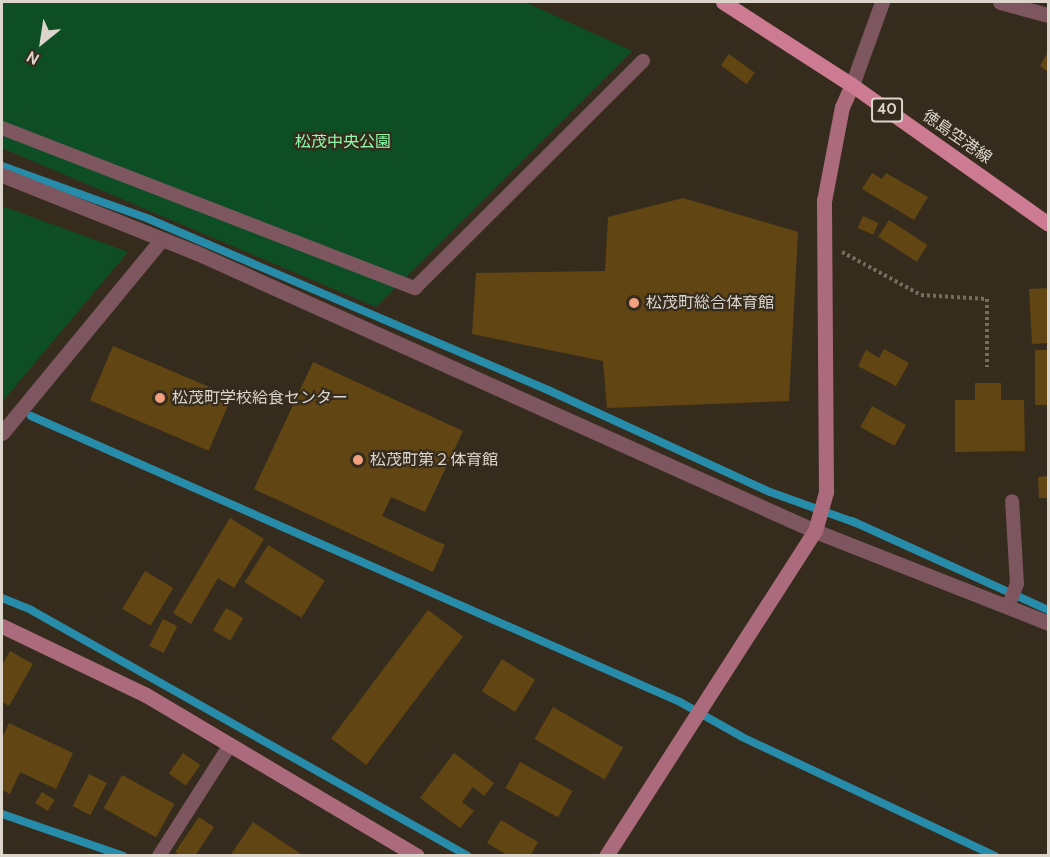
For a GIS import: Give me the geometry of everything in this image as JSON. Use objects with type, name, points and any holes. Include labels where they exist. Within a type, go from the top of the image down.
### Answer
[{"type":"main road","name":"徳島空港線","points":[[723,2],[852,85],[1048,224]]},
{"type":"street","points":[[606,855],[815,531],[826,492],[824,201],[842,107],[882,2]]},
{"type":"street","points":[[1000,2],[1048,15]]},
{"type":"street","points":[[2,175],[162,239],[815,531],[1048,624]]},
{"type":"street","points":[[2,433],[162,239]]},
{"type":"street","points":[[2,626],[146,695],[417,855]]},
{"type":"lane","points":[[2,128],[415,288],[643,61]]},
{"type":"lane","points":[[1008,608],[1017,584],[1012,501]]},
{"type":"lane","points":[[159,855],[230,745]]},
{"type":"path","points":[[824,242],[921,295],[987,300],[987,367]]},
{"type":"green space","name":"松茂中央公園","points":[[2,2],[525,2],[632,51],[376,307],[2,148]]},
{"type":"green space","points":[[2,206],[128,252],[2,402]]},
{"type":"building","points":[[1048,52],[1048,72],[1040,66]]},
{"type":"building","points":[[729,54],[755,73],[747,84],[721,65]]},
{"type":"building","points":[[872,173],[882,179],[886,173],[928,197],[914,220],[862,189]]},
{"type":"building","name":"松茂町総合体育館","points":[[683,198],[798,232],[789,401],[607,408],[603,361],[472,334],[476,273],[605,271],[608,217]]},
{"type":"building","points":[[863,216],[879,223],[873,235],[858,228]]},
{"type":"building","points":[[889,220],[928,245],[917,262],[878,237]]},
{"type":"building","points":[[1048,288],[1048,343],[1032,344],[1029,289]]},
{"type":"building","name":"松茂町学校給食センター","points":[[113,346],[232,396],[209,451],[90,400]]},
{"type":"building","points":[[884,349],[909,363],[896,386],[858,366],[866,350],[879,358]]},
{"type":"building","points":[[1035,350],[1048,350],[1048,405],[1035,405]]},
{"type":"building","name":"松茂町第２体育館","points":[[313,362],[463,431],[425,512],[391,497],[382,516],[445,545],[433,572],[254,489]]},
{"type":"building","points":[[975,383],[1001,383],[1001,400],[1024,400],[1025,451],[955,452],[955,400],[975,400]]},
{"type":"building","points":[[872,406],[906,425],[894,446],[860,427]]},
{"type":"building","points":[[1048,476],[1048,498],[1039,498],[1038,477]]},
{"type":"building","points":[[230,518],[264,539],[234,588],[218,578],[191,624],[173,613]]},
{"type":"building","points":[[268,545],[325,581],[302,618],[245,582]]},
{"type":"building","points":[[145,571],[173,588],[151,626],[122,609]]},
{"type":"building","points":[[226,608],[243,618],[230,641],[213,631]]},
{"type":"building","points":[[428,610],[463,636],[366,765],[331,739]]},
{"type":"building","points":[[163,619],[177,626],[164,653],[149,646]]},
{"type":"building","points":[[10,651],[33,664],[9,706],[2,702],[2,665]]},
{"type":"building","points":[[502,659],[535,680],[515,712],[482,691]]},
{"type":"building","points":[[553,707],[623,748],[605,780],[534,739]]},
{"type":"building","points":[[9,723],[73,753],[56,789],[20,772],[10,794],[2,790],[2,738]]},
{"type":"building","points":[[183,753],[200,765],[186,786],[169,773]]},
{"type":"building","points":[[454,753],[494,783],[484,796],[473,787],[462,802],[474,811],[460,828],[420,798]]},
{"type":"building","points":[[520,762],[572,791],[558,817],[505,788]]},
{"type":"building","points":[[89,774],[107,783],[90,815],[73,806]]},
{"type":"building","points":[[122,775],[174,804],[156,837],[104,808]]},
{"type":"building","points":[[42,792],[55,800],[48,811],[35,803]]},
{"type":"building","points":[[199,817],[214,827],[195,856],[181,856],[175,852]]},
{"type":"building","points":[[501,820],[538,842],[530,856],[509,856],[487,843]]},
{"type":"building","points":[[253,822],[304,856],[230,856]]},
{"type":"waterway","points":[[2,166],[149,219],[548,390],[770,492],[856,523]]},
{"type":"waterway","points":[[31,416],[680,702],[742,737],[995,856]]},
{"type":"waterway","points":[[852,521],[1048,610]]},
{"type":"waterway","points":[[2,598],[31,610],[468,856]]},
{"type":"waterway","points":[[2,814],[123,856]]},
{"type":"place","name":"松茂町総合体育館","points":[[634,303]]},
{"type":"place","name":"松茂町学校給食センター","points":[[160,398]]},
{"type":"place","name":"松茂町第２体育館","points":[[358,460]]}]
